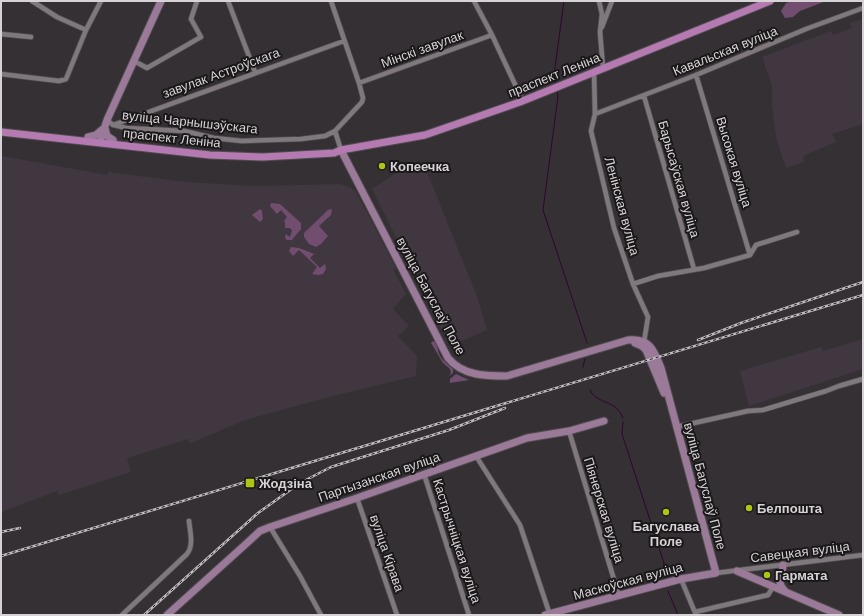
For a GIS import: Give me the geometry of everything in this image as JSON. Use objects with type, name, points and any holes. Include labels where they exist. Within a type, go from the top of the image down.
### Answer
[{"type":"main road","points":[[101,140],[106,124],[161,1]]},
{"type":"main road","name":"праспект Леніна","points":[[1,127],[88,137],[159,150],[242,157],[334,153],[341,150],[425,135],[520,102],[768,1]]},
{"type":"main road","points":[[88,137],[100,133],[106,124]]},
{"type":"main road","points":[[106,124],[106,136],[113,140]]},
{"type":"main road","name":"праспект Леніна","points":[[1,132],[113,140],[241,153],[276,154],[334,149],[341,150]]},
{"type":"main road","name":"вуліца Багуслаў Поле","points":[[341,150],[448,358],[459,368],[472,373],[489,376],[507,376],[628,340],[649,344],[655,352],[661,368],[716,573]]},
{"type":"main road","name":"вуліца Багуслаў Поле","points":[[618,344],[634,343],[642,346],[646,350],[659,383],[671,406]]},
{"type":"main road","name":"Партызанская вуліца","points":[[167,615],[247,543],[260,532],[270,527],[527,438],[569,431],[604,421]]},
{"type":"main road","points":[[782,565],[780,584],[781,588],[788,594]]},
{"type":"main road","points":[[737,571],[839,615]]},
{"type":"main road","name":"Маскоўская вуліца","points":[[548,614],[681,579],[716,573]]},
{"type":"street","points":[[32,1],[57,17],[86,30]]},
{"type":"street","points":[[1,74],[59,81],[66,79],[86,30],[101,1]]},
{"type":"street","points":[[134,61],[147,68],[201,37],[191,19],[197,1]]},
{"type":"street","points":[[228,1],[255,72]]},
{"type":"street","points":[[331,1],[363,98],[362,102],[335,131],[341,150]]},
{"type":"street","points":[[474,1],[520,94]]},
{"type":"street","points":[[599,1],[602,14],[600,32],[604,68]]},
{"type":"street","points":[[600,32],[612,1]]},
{"type":"street","name":"Кавальская вуліца","points":[[595,114],[644,96],[806,29],[863,8]]},
{"type":"street","points":[[1,34],[31,37]]},
{"type":"street","name":"Мінскі завулак","points":[[359,83],[492,35]]},
{"type":"street","name":"завулак Астроўскага","points":[[113,125],[255,72],[344,41]]},
{"type":"street","name":"Ленінская вуліца","points":[[594,72],[595,114],[591,131],[614,228],[633,284],[648,317],[644,342]]},
{"type":"street","name":"Высокая вуліца","points":[[696,75],[750,255]]},
{"type":"street","name":"Барысаўская вуліца","points":[[644,96],[694,269]]},
{"type":"street","points":[[106,124],[113,125]]},
{"type":"street","name":"вуліца Чарнышэўскага","points":[[113,125],[126,128],[184,131],[214,138],[242,141],[301,140],[325,136],[335,131]]},
{"type":"street","points":[[633,284],[658,276],[704,268],[750,255],[756,245],[797,232]]},
{"type":"street","points":[[676,427],[748,411],[763,410],[863,378]]},
{"type":"street","name":"Піянерская вуліца","points":[[569,431],[619,596]]},
{"type":"street","points":[[476,456],[520,525],[548,614]]},
{"type":"street","name":"Кастрычніцкая вуліца","points":[[424,474],[469,615]]},
{"type":"street","name":"вуліца Кірава","points":[[357,498],[397,615]]},
{"type":"street","points":[[122,615],[191,550],[192,544],[189,521]]},
{"type":"street","points":[[270,527],[300,576],[321,615]]},
{"type":"street","name":"Савецкая вуліца","points":[[716,573],[863,555]]},
{"type":"street","points":[[681,579],[695,613],[768,595],[773,587]]},
{"type":"shaded area","points":[[791,1],[826,1],[800,11],[793,17],[785,18],[781,11],[786,3]]},
{"type":"shaded area","points":[[863,19],[863,124],[832,134],[836,142],[803,156],[804,162],[786,168],[776,138],[772,106],[772,86],[762,57],[831,31],[833,35],[852,28],[850,23]]},
{"type":"shaded area","points":[[1,156],[108,175],[108,172],[186,182],[253,186],[341,184],[355,190],[396,268],[394,271],[406,294],[393,309],[409,326],[398,336],[417,356],[416,376],[333,396],[245,420],[189,444],[188,439],[127,458],[131,472],[59,495],[57,491],[1,512]]},
{"type":"shaded area","points":[[418,165],[425,167],[477,296],[487,330],[450,346],[372,189],[396,173]]},
{"type":"shaded area","points":[[271,203],[280,204],[301,223],[301,229],[292,240],[287,240],[285,238],[286,234],[290,237],[292,230],[290,228],[285,228],[284,221],[287,217],[281,210],[277,214],[270,206]]},
{"type":"shaded area","points":[[260,209],[262,211],[263,219],[260,222],[252,215]]},
{"type":"shaded area","points":[[332,209],[331,215],[319,226],[328,236],[316,247],[309,244],[304,237],[304,233],[328,210]]},
{"type":"shaded area","points":[[291,247],[299,248],[314,254],[310,258],[320,268],[325,264],[326,269],[323,274],[312,274],[317,267],[299,250],[293,256],[289,251]]},
{"type":"shaded area","points":[[863,339],[863,369],[749,406],[740,371],[821,347],[823,351]]},
{"type":"shaded area","points":[[433,341],[437,343],[442,358],[453,369],[453,373],[449,376],[451,373],[450,369],[443,363],[431,343]]},
{"type":"shaded area","points":[[456,374],[469,380],[450,383],[450,379]]},
{"type":"waterway","points":[[556,84],[554,75],[564,1]]},
{"type":"waterway","points":[[557,91],[558,96],[543,210],[587,343]]},
{"type":"waterway","points":[[583,367],[585,359]]},
{"type":"waterway","points":[[590,390],[594,396],[616,408],[623,418]]},
{"type":"waterway","points":[[623,422],[622,434],[664,563],[663,572]]},
{"type":"waterway","points":[[668,591],[678,615]]},
{"type":"railway","points":[[698,340],[741,323],[863,282]]},
{"type":"railway","points":[[1,556],[863,295]]},
{"type":"railway","points":[[144,615],[258,513],[300,483],[331,467],[449,430],[505,408]]},
{"type":"railway","points":[[1,532],[20,528]]},
{"type":"place","name":"Копеечка","points":[[382,166]]},
{"type":"place","name":"Жодзіна","points":[[250,483]]},
{"type":"place","name":"Белпошта","points":[[749,508]]},
{"type":"place","name":"Багуслава Поле","points":[[666,512]]},
{"type":"place","name":"Гармата","points":[[767,575]]}]
